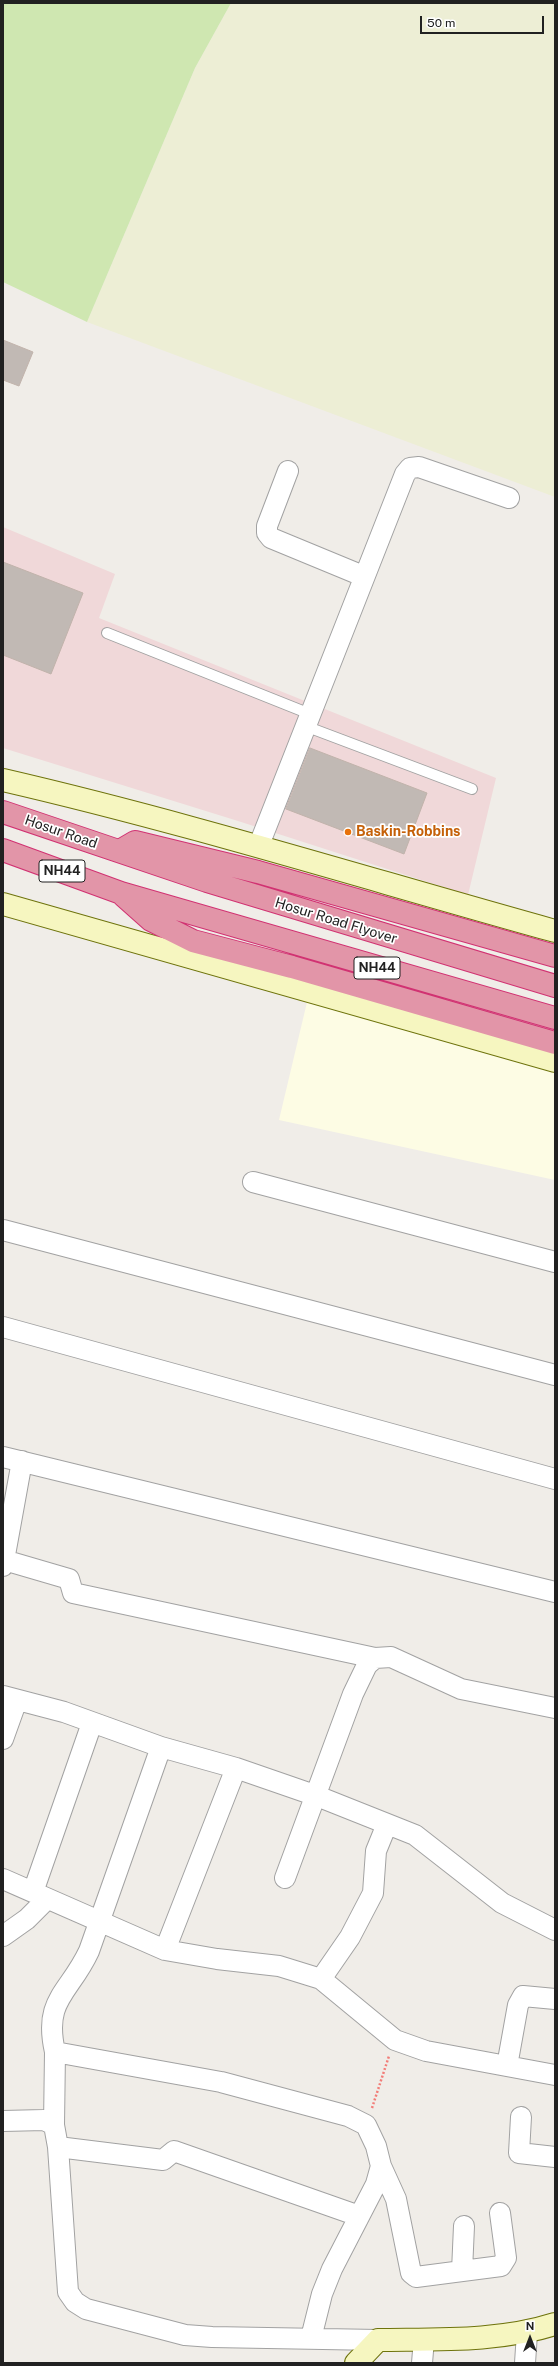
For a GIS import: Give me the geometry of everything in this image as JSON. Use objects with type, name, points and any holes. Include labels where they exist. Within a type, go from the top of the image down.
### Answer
[{"type":"highway","name":"Hosur Road","points":[[3,812],[118,851]]},
{"type":"highway","points":[[118,851],[135,842],[200,857],[555,956]]},
{"type":"highway","name":"NH44","points":[[3,850],[121,892],[555,1018]]},
{"type":"highway","name":"Hosur Road Flyover","points":[[118,851],[321,917],[555,986]]},
{"type":"highway","points":[[121,892],[151,920],[193,940],[555,1043]]},
{"type":"street","points":[[258,845],[363,576],[405,474],[410,468],[419,467],[509,498]]},
{"type":"street","points":[[288,471],[267,526],[267,533],[271,538],[363,576]]},
{"type":"street","points":[[3,780],[81,798],[258,845],[555,931]]},
{"type":"street","points":[[3,904],[555,1061]]},
{"type":"street","points":[[253,1182],[555,1262]]},
{"type":"street","points":[[3,1230],[555,1375]]},
{"type":"street","points":[[3,1327],[555,1479]]},
{"type":"street","points":[[3,1457],[555,1592]]},
{"type":"street","points":[[22,1461],[4,1563],[69,1579],[73,1593],[375,1658],[391,1657],[461,1689],[555,1708]]},
{"type":"street","points":[[285,1878],[317,1796],[353,1694],[367,1665],[375,1658]]},
{"type":"street","points":[[3,1739],[10,1698],[92,1723],[161,1747],[236,1768],[317,1796],[415,1835],[502,1903],[555,1930]]},
{"type":"street","points":[[3,1936],[27,1919],[40,1896],[92,1723]]},
{"type":"street","points":[[161,1747],[81,1968],[56,2002],[51,2022],[55,2052],[54,2126],[58,2147],[68,2292],[75,2302],[86,2309],[185,2335],[212,2337],[378,2340],[424,2339],[527,2333],[555,2324]]},
{"type":"street","points":[[165,1950],[236,1768]]},
{"type":"street","points":[[321,1980],[350,1938],[373,1893],[376,1851],[387,1824]]},
{"type":"street","points":[[3,1879],[98,1922],[165,1950],[217,1960],[279,1966],[321,1980],[394,2040],[426,2051],[555,2075]]},
{"type":"street","points":[[507,2066],[518,2005],[523,1996],[555,1999]]},
{"type":"street","points":[[55,2052],[221,2082],[348,2116],[366,2125],[376,2146],[380,2166],[396,2199],[411,2273],[416,2277],[502,2266],[505,2262],[500,2213]]},
{"type":"street","points":[[521,2117],[519,2153],[555,2157]]},
{"type":"street","points":[[3,2121],[44,2120],[54,2126]]},
{"type":"street","points":[[58,2147],[163,2160],[174,2151],[359,2216]]},
{"type":"street","points":[[311,2338],[322,2294],[332,2269],[376,2184],[380,2166]]},
{"type":"street","points":[[462,2272],[464,2226]]},
{"type":"street","points":[[525,2363],[527,2333]]},
{"type":"street","points":[[422,2363],[424,2339]]},
{"type":"street","points":[[360,2361],[378,2340]]},
{"type":"lane","points":[[107,633],[307,720],[472,789]]},
{"type":"path","points":[[366,2125],[394,2040]]},
{"type":"shaded area","points":[[231,3],[555,3],[555,497],[87,322],[195,68]]},
{"type":"shaded area","points":[[3,527],[115,574],[99,618],[496,778],[468,895],[238,821],[3,748]]},
{"type":"shaded area","points":[[308,998],[555,1066],[555,1180],[279,1120]]},
{"type":"green space","points":[[3,3],[231,3],[195,68],[87,322],[3,282]]},
{"type":"building","points":[[3,340],[33,352],[19,386],[3,380]]},
{"type":"building","points":[[3,562],[83,593],[51,674],[3,655]]},
{"type":"building","points":[[310,748],[427,793],[404,854],[286,809]]},
{"type":"place","name":"Baskin-Robbins","points":[[348,832]]}]
